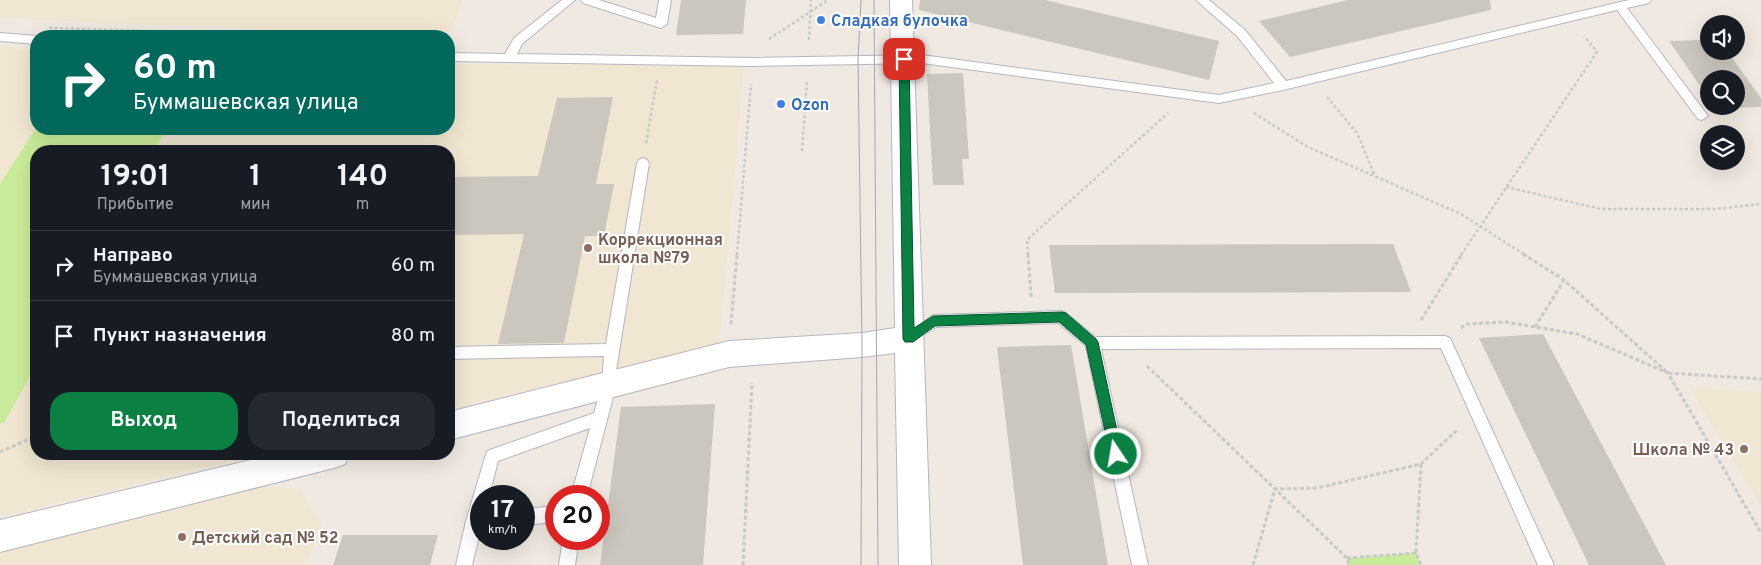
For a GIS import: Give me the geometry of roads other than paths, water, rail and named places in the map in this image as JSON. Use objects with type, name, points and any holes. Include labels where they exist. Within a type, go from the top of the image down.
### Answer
[{"type":"street","points":[[902,0],[915,565]]},
{"type":"street","points":[[455,424],[729,354],[862,345],[909,339]]},
{"type":"street","points":[[0,536],[310,460]]},
{"type":"lane","points":[[508,59],[518,41],[569,0]]},
{"type":"lane","points":[[587,0],[661,24],[665,0]]},
{"type":"lane","points":[[1202,0],[1241,33],[1284,86]]},
{"type":"lane","points":[[455,57],[752,62],[922,59],[1219,99],[1284,86],[1645,0]]},
{"type":"lane","points":[[1620,6],[1702,116]]},
{"type":"lane","points":[[0,37],[30,40]]},
{"type":"lane","points":[[582,485],[609,386],[643,163]]},
{"type":"lane","points":[[909,339],[933,321],[1062,317],[1092,342],[1140,565]]},
{"type":"lane","points":[[1092,342],[1445,342],[1546,565]]},
{"type":"lane","points":[[455,353],[613,350]]},
{"type":"lane","points":[[485,485],[492,456],[601,417]]},
{"type":"lane","points":[[464,565],[470,545]]},
{"type":"lane","points":[[567,565],[569,550]]},
{"type":"tram line","points":[[861,0],[858,59],[862,345],[861,565]]},
{"type":"tram line","points":[[874,0],[878,565]]},
{"type":"place","name":"Сладкая булочка","points":[[821,20]]},
{"type":"place","name":"Ozon","points":[[781,104]]},
{"type":"place","name":"Коррекционная школа №79","points":[[588,248]]},
{"type":"place","name":"Школа № 43","points":[[1744,449]]},
{"type":"place","name":"Детский сад № 52","points":[[182,537]]}]
